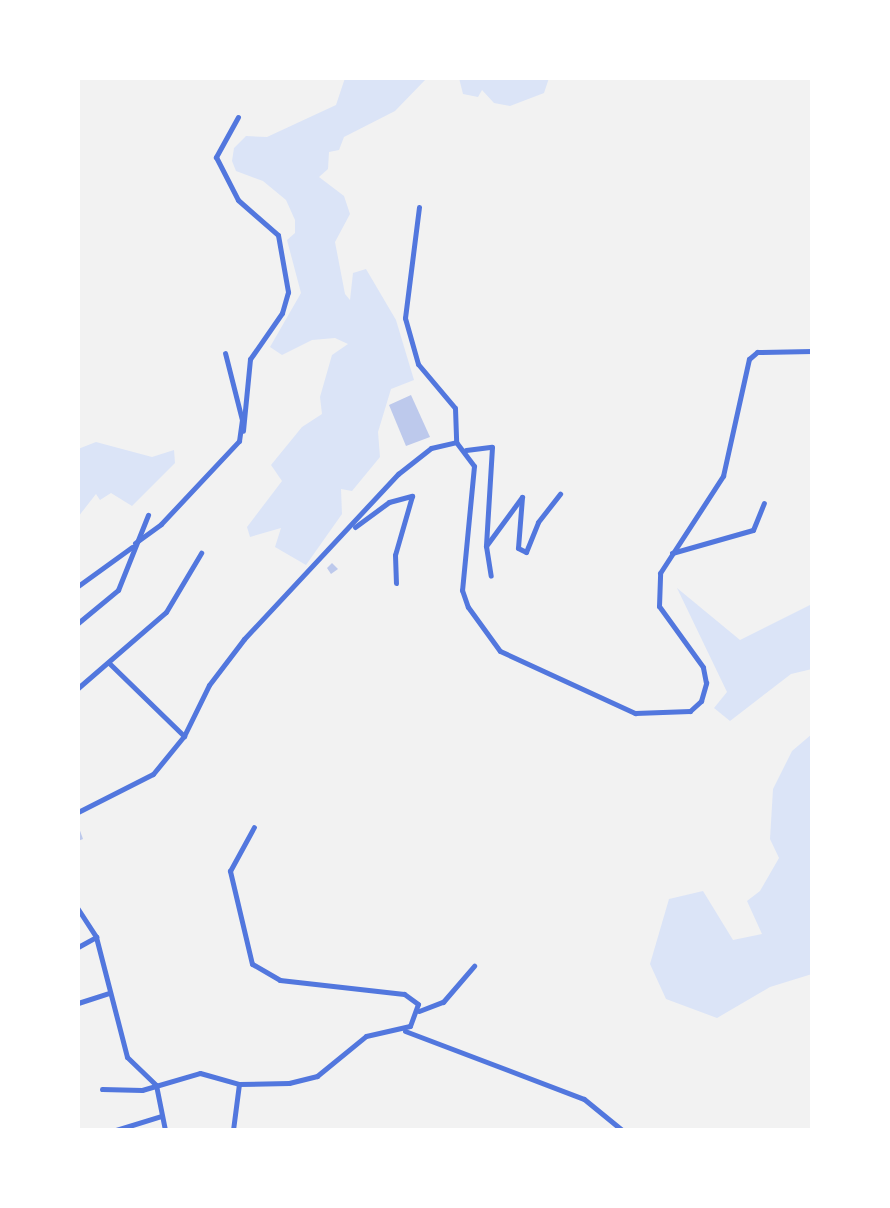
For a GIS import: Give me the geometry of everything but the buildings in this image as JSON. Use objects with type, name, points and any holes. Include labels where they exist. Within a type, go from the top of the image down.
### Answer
[{"type":"street","points":[[78,586],[161,524],[232,452],[243,431],[250,359],[282,313],[288,292],[278,235],[238,200],[216,157],[238,117]]},
{"type":"street","points":[[419,207],[405,318],[418,364],[454,408],[456,442],[466,450],[474,466],[462,590],[483,631],[500,651],[524,666],[635,713],[690,711],[700,701],[706,683],[703,667],[659,606],[658,580],[672,553],[723,476],[749,359],[757,352],[810,351]]},
{"type":"street","points":[[225,352],[243,431]]},
{"type":"street","points":[[78,812],[153,774],[184,736],[209,685],[244,639],[348,531],[398,474],[431,448],[456,442]]},
{"type":"street","points":[[466,450],[492,447],[486,546],[490,576]]},
{"type":"street","points":[[486,546],[522,497],[518,548],[526,552],[538,522],[560,494]]},
{"type":"street","points":[[348,531],[389,502],[412,496],[394,555],[396,583]]},
{"type":"street","points":[[672,553],[753,530],[764,503]]},
{"type":"street","points":[[78,623],[118,590],[134,545],[148,515]]},
{"type":"street","points":[[78,688],[166,612],[201,553]]},
{"type":"street","points":[[109,663],[184,736]]},
{"type":"street","points":[[254,827],[230,871],[244,950],[256,969],[301,984],[404,994],[419,1011]]},
{"type":"street","points":[[78,909],[96,937],[109,993],[128,1057],[156,1085],[165,1130]]},
{"type":"street","points":[[78,947],[96,937]]},
{"type":"street","points":[[405,1031],[419,1011],[443,1002],[474,966]]},
{"type":"street","points":[[78,1003],[109,993]]},
{"type":"street","points":[[102,1089],[156,1085],[200,1073],[239,1084],[317,1076],[366,1036],[405,1031],[584,1099],[622,1130]]},
{"type":"street","points":[[233,1130],[239,1084]]},
{"type":"street","points":[[116,1130],[161,1116]]},
{"type":"shaded area","points":[[345,78],[427,78],[395,111],[344,137],[339,150],[329,152],[328,169],[319,177],[344,196],[350,214],[335,242],[345,294],[350,300],[353,273],[366,269],[396,320],[414,380],[391,389],[378,432],[380,457],[352,491],[341,489],[342,514],[306,565],[275,547],[281,528],[250,537],[247,527],[282,481],[271,465],[302,427],[322,414],[320,397],[332,355],[348,344],[335,338],[312,340],[282,355],[270,347],[301,293],[287,240],[295,233],[295,220],[286,200],[263,181],[236,171],[232,161],[234,148],[246,136],[267,137],[336,105]]},
{"type":"shaded area","points":[[459,78],[549,78],[544,93],[510,106],[494,103],[482,90],[478,97],[463,94]]},
{"type":"shaded area","points":[[96,442],[152,457],[174,450],[175,463],[132,506],[111,493],[100,500],[96,494],[78,517],[78,449]]},
{"type":"shaded area","points":[[677,588],[740,640],[812,604],[812,669],[791,674],[730,721],[714,708],[727,692]]},
{"type":"shaded area","points":[[812,734],[812,974],[770,987],[717,1018],[666,999],[650,964],[669,899],[703,891],[733,940],[762,934],[747,901],[760,891],[779,858],[770,839],[773,789],[792,751]]}]
